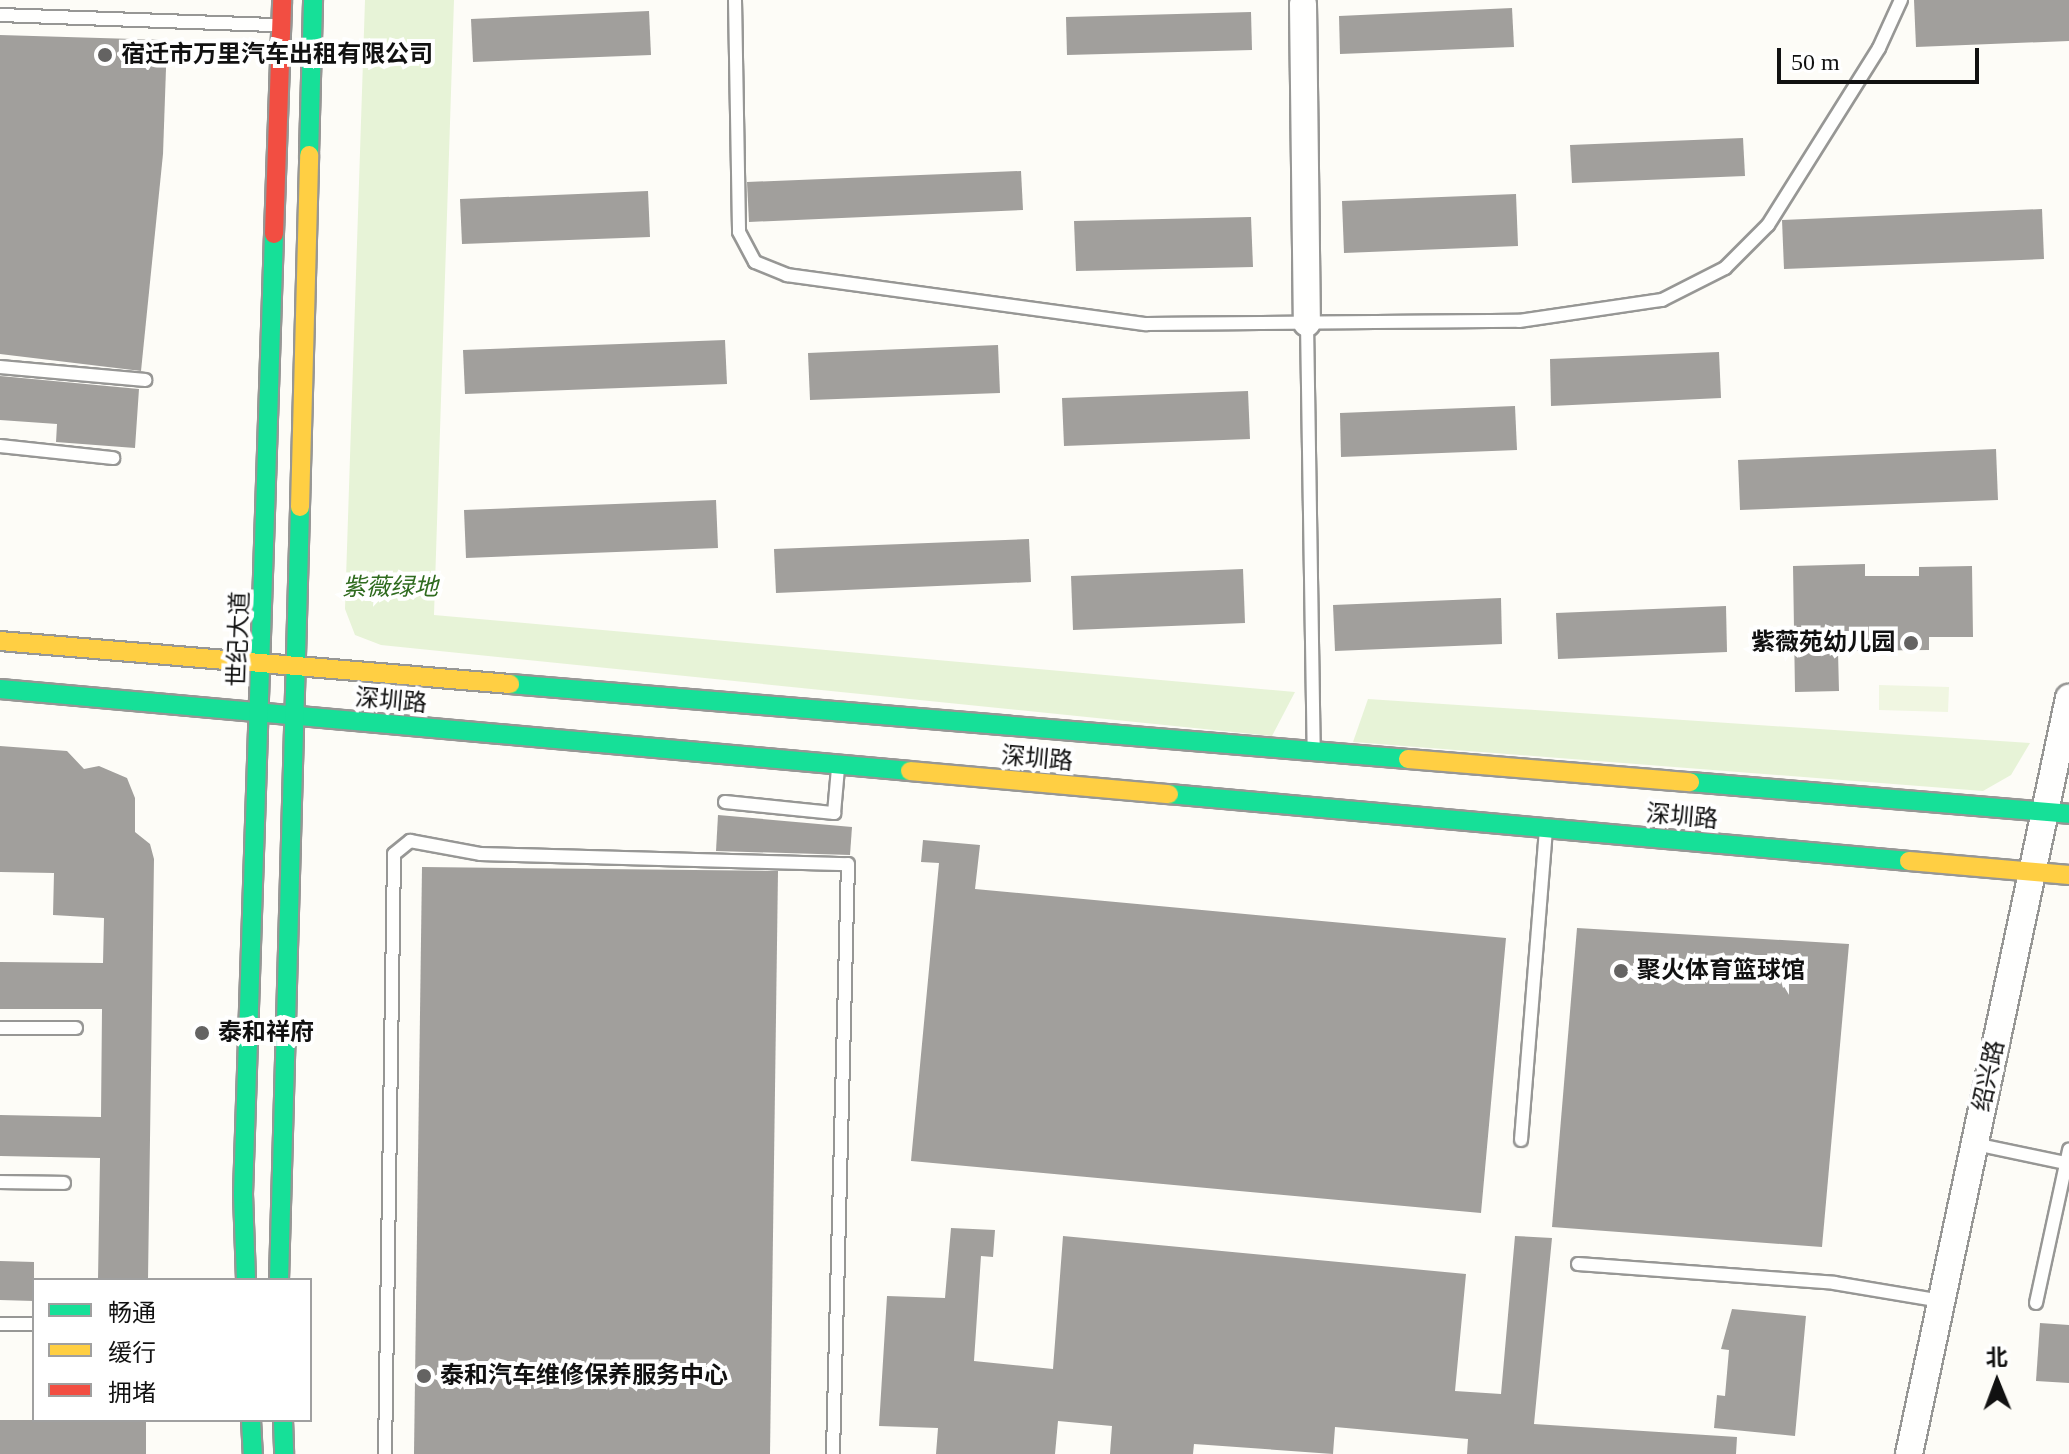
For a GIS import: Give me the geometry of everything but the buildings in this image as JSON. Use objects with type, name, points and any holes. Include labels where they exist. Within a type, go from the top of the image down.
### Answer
[{"type":"street","name":"世纪大道","points":[[246,1278],[243,1194],[263,665],[282,0]]},
{"type":"street","points":[[279,1278],[299,668],[313,0]]},
{"type":"street","points":[[1303,4],[1307,323]]},
{"type":"street","name":"深圳路","points":[[0,641],[2057,813]]},
{"type":"street","name":"深圳路","points":[[0,689],[2069,875]]},
{"type":"street","name":"绍兴路","points":[[1909,1454],[2032,872],[2057,813],[2069,698]]},
{"type":"street","points":[[251,1422],[253,1454]]},
{"type":"street","points":[[283,1422],[284,1454]]},
{"type":"lane","points":[[735,0],[739,232],[743,249],[768,269],[1146,324],[1564,319],[1662,300],[1725,268],[1786,198],[1879,48],[1901,0]]},
{"type":"lane","points":[[0,15],[281,25]]},
{"type":"lane","points":[[1307,323],[1314,752]]},
{"type":"lane","points":[[0,367],[145,380]]},
{"type":"lane","points":[[0,446],[113,458]]},
{"type":"lane","points":[[725,802],[834,813],[838,765]]},
{"type":"lane","points":[[1521,1140],[1546,828]]},
{"type":"lane","points":[[385,1454],[394,854],[410,841],[480,854],[848,864],[833,1454]]},
{"type":"lane","points":[[0,1028],[76,1028]]},
{"type":"lane","points":[[1975,1144],[2068,1156],[2036,1303]]},
{"type":"lane","points":[[0,1182],[64,1183]]},
{"type":"lane","points":[[1578,1264],[1834,1283],[1942,1301]]},
{"type":"lane","points":[[0,1324],[32,1324]]},
{"type":"green space","name":"紫薇绿地","points":[[365,0],[454,0],[434,615],[1295,692],[1272,736],[381,645],[355,635],[345,609]]},
{"type":"green space","points":[[1879,685],[1949,687],[1948,712],[1879,710]]},
{"type":"green space","points":[[1368,699],[2030,743],[2011,775],[1983,791],[1353,742]]},
{"type":"traffic: fast","points":[[309,155],[313,0]]},
{"type":"traffic: fast","points":[[246,1278],[243,1194],[274,234]]},
{"type":"traffic: fast","points":[[279,1278],[300,507]]},
{"type":"traffic: fast","points":[[510,684],[1408,759]]},
{"type":"traffic: fast","points":[[0,689],[910,771]]},
{"type":"traffic: fast","points":[[1690,782],[2069,814]]},
{"type":"traffic: fast","points":[[1169,794],[1909,861]]},
{"type":"traffic: fast","points":[[251,1422],[253,1454]]},
{"type":"traffic: fast","points":[[283,1422],[284,1454]]},
{"type":"traffic: slow","points":[[300,507],[309,155]]},
{"type":"traffic: slow","points":[[0,641],[510,684]]},
{"type":"traffic: slow","points":[[1408,759],[1690,782]]},
{"type":"traffic: slow","points":[[910,771],[1169,794]]},
{"type":"traffic: slow","points":[[1909,861],[2069,875]]},
{"type":"traffic: jam","points":[[274,234],[282,0]]},
{"type":"place","name":"宿迁市万里汽车出租有限公司","points":[[105,55]]},
{"type":"place","name":"紫薇苑幼儿园","points":[[1911,643]]},
{"type":"place","name":"聚火体育篮球馆","points":[[1621,971]]},
{"type":"place","name":"泰和祥府","points":[[202,1033]]},
{"type":"place","name":"泰和汽车维修保养服务中心","points":[[424,1376]]}]
